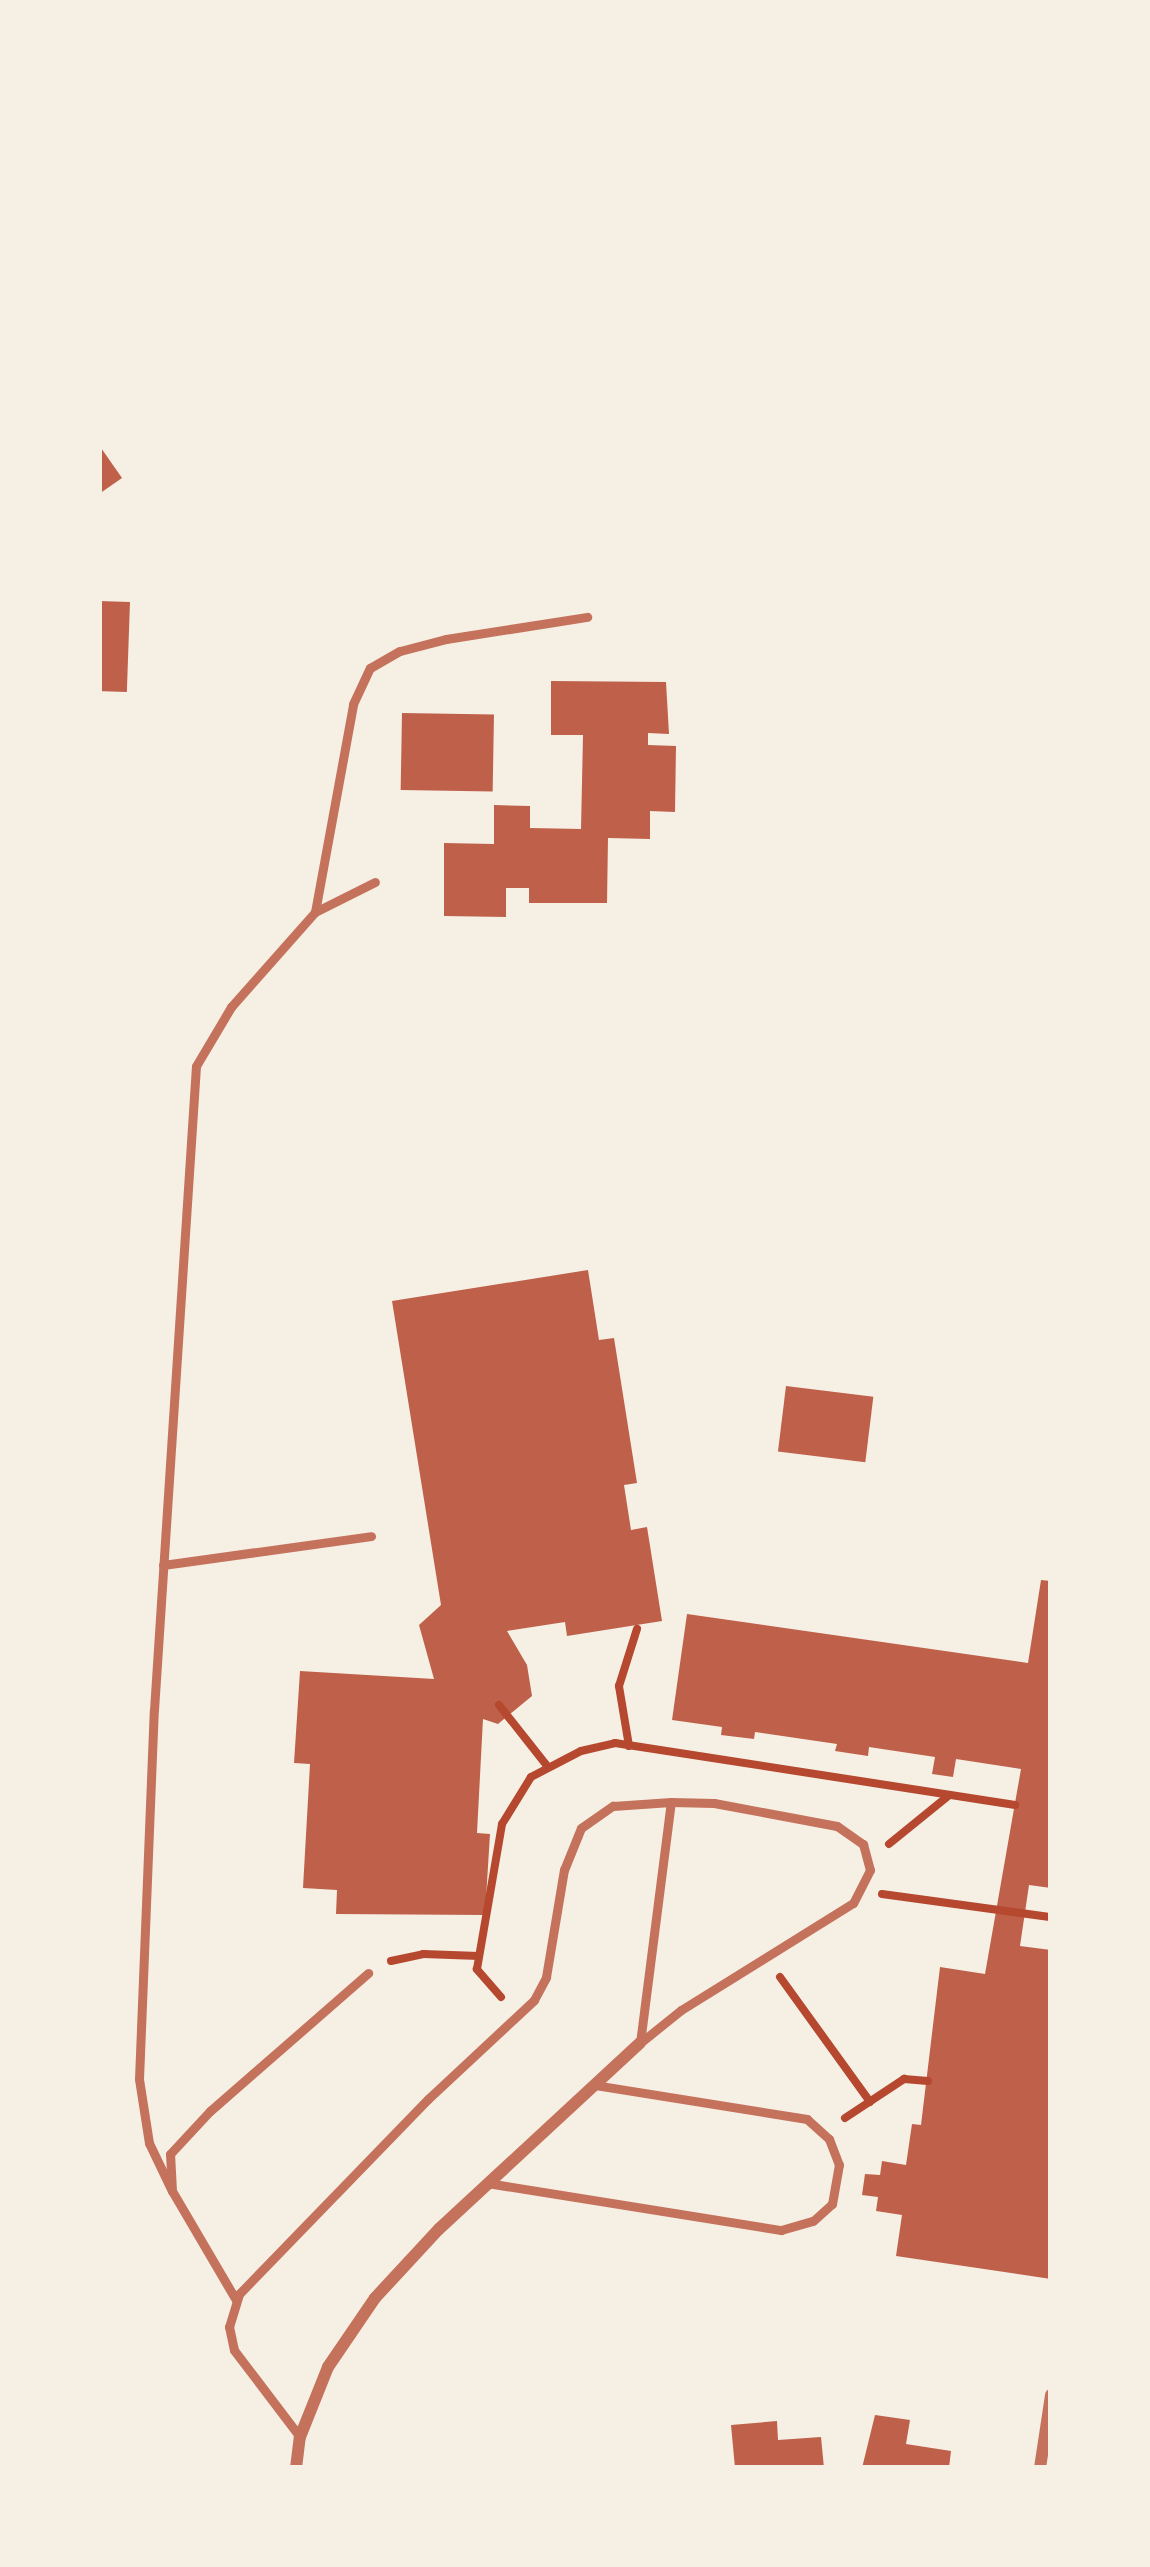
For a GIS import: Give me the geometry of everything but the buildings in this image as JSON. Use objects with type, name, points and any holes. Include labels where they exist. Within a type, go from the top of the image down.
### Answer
[{"type":"street","points":[[296,2468],[301,2437],[328,2367],[362,2315],[488,2182],[640,2044]]},
{"type":"street","points":[[1040,2468],[1051,2395]]},
{"type":"lane","points":[[315,912],[352,704],[370,668],[400,651],[446,639],[587,617]]},
{"type":"lane","points":[[236,2300],[172,2192],[149,2143],[139,2079],[164,1565],[196,1066],[231,1007],[315,912],[375,882]]},
{"type":"lane","points":[[164,1565],[371,1536]]},
{"type":"lane","points":[[640,2044],[671,1802]]},
{"type":"lane","points":[[301,2437],[234,2350],[229,2326],[236,2300],[311,2217],[534,2000],[546,1978],[564,1870],[581,1828],[613,1806],[714,1803],[837,1826],[863,1844],[870,1859],[863,1891],[853,1904],[681,2010],[640,2044]]},
{"type":"lane","points":[[172,2192],[168,2166],[177,2144],[368,1973]]},
{"type":"lane","points":[[488,2182],[790,2230],[823,2215],[836,2195],[840,2170],[824,2132],[795,2114],[594,2085]]},
{"type":"path","points":[[629,1746],[619,1687],[638,1629]]},
{"type":"path","points":[[499,1705],[548,1767]]},
{"type":"path","points":[[870,1859],[949,1796]]},
{"type":"path","points":[[863,1891],[1051,1917]]},
{"type":"path","points":[[368,1973],[394,1959],[423,1954],[478,1956]]},
{"type":"path","points":[[766,1958],[870,2102]]},
{"type":"path","points":[[824,2132],[904,2079],[928,2081]]}]
